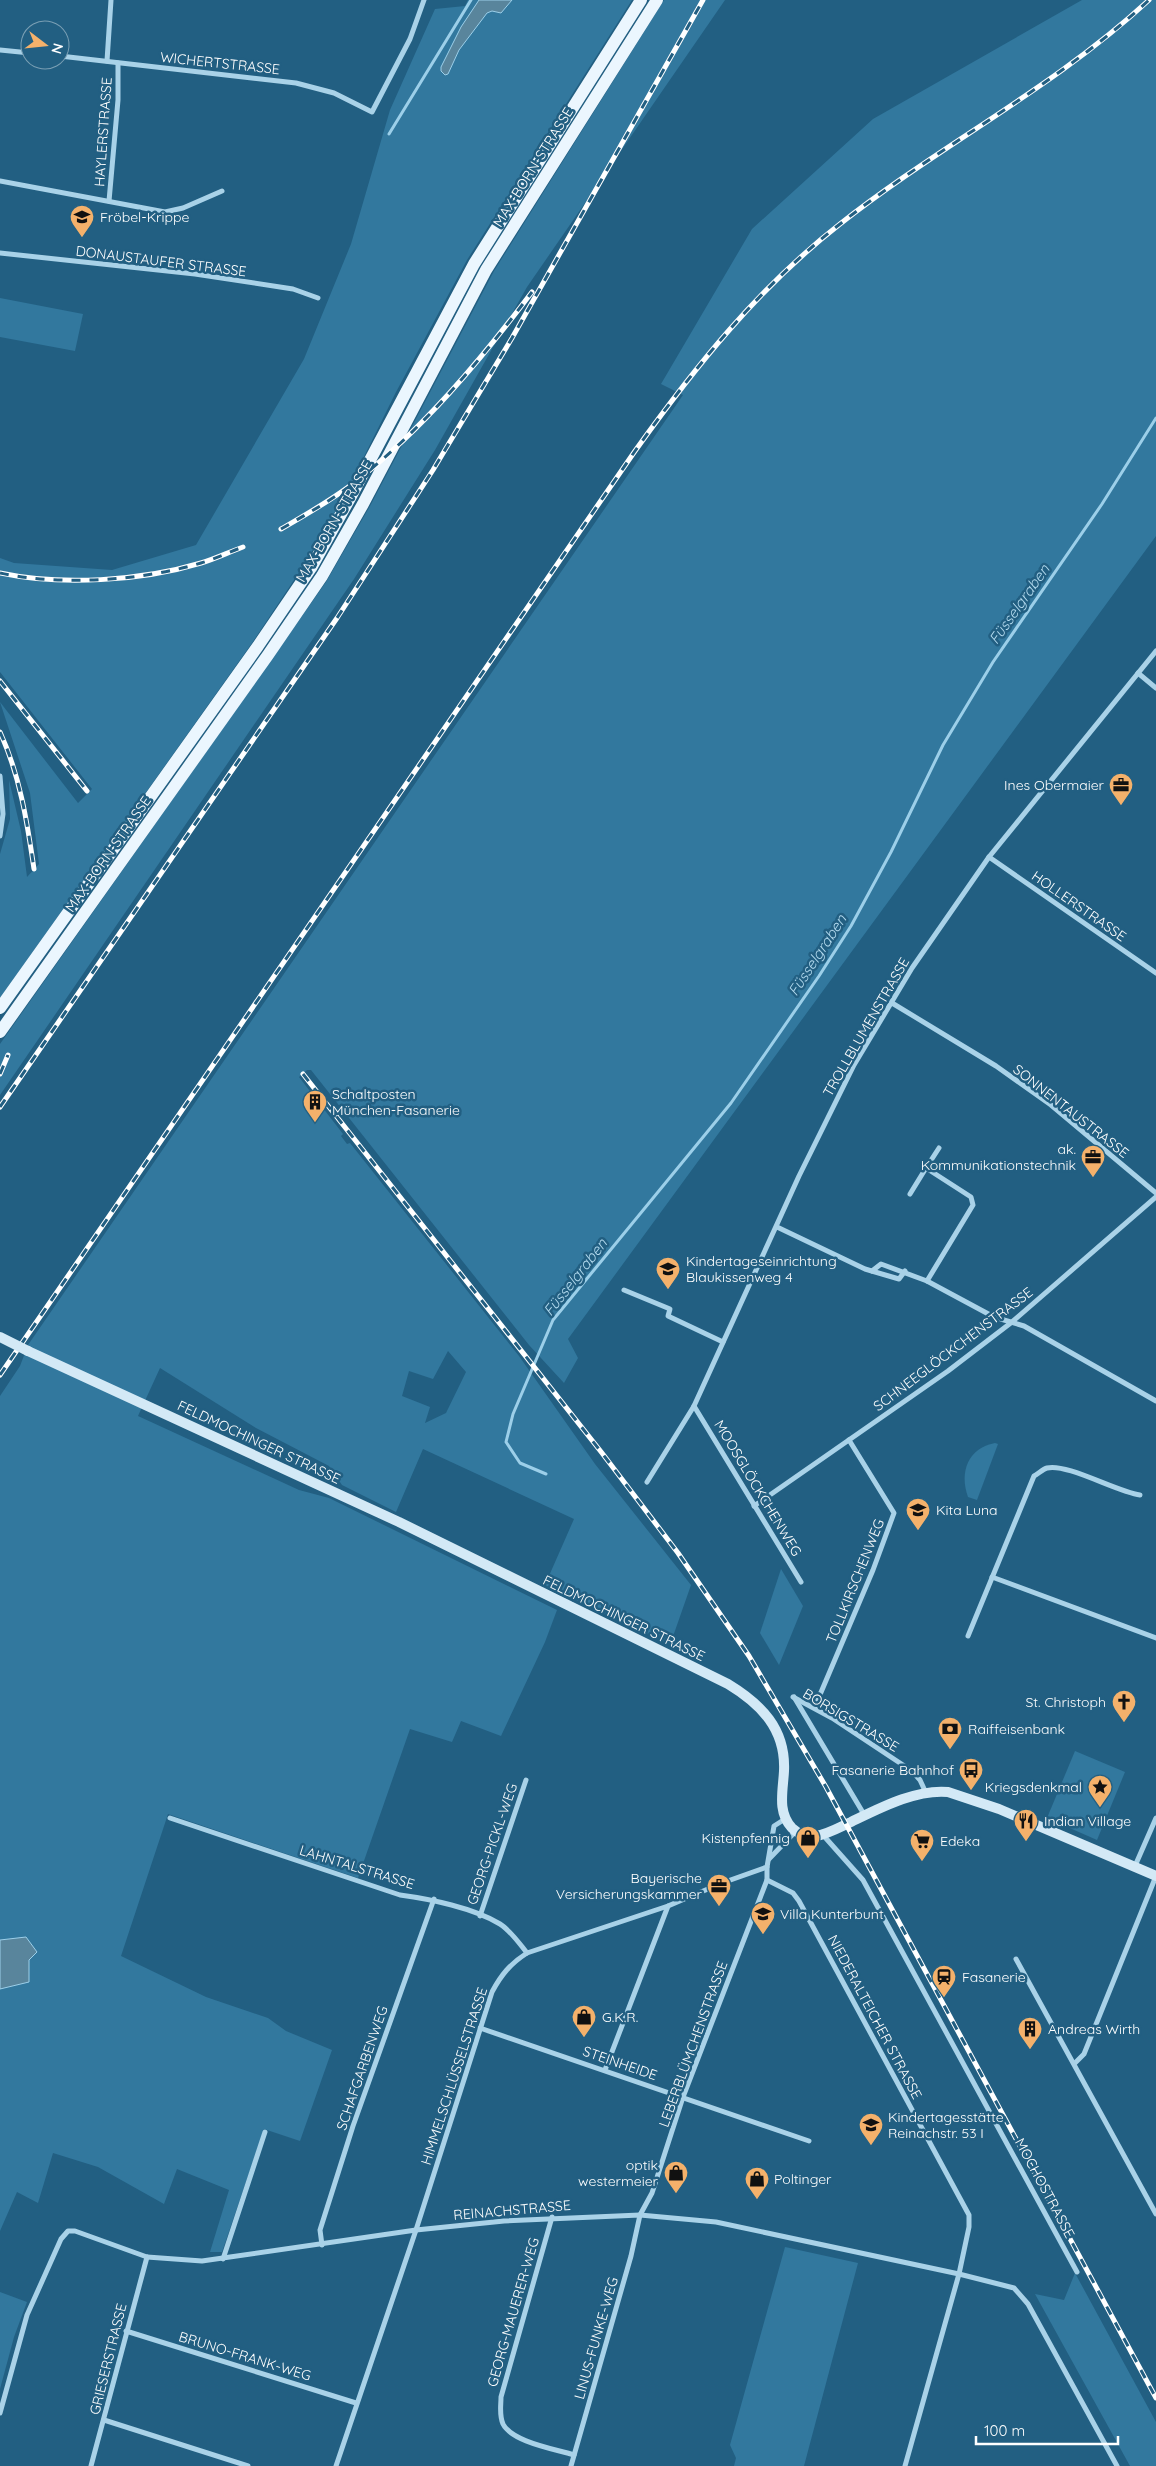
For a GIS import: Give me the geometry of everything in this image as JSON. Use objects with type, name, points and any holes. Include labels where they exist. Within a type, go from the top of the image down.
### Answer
[{"type":"main road","name":"MAX-BORN-STRASSE","points":[[0,1008],[311,568],[474,264],[641,0]]},
{"type":"main road","name":"MAX-BORN-STRASSE","points":[[0,1032],[322,576],[363,504],[486,270],[657,0]]},
{"type":"main road","name":"FELDMOCHINGER STRASSE","points":[[0,1337],[407,1526],[728,1684],[750,1697],[765,1712],[776,1729],[784,1749],[782,1804],[785,1819]]},
{"type":"main road","points":[[785,1819],[795,1832],[810,1836],[823,1834],[865,1816],[926,1794],[940,1791],[966,1796],[1156,1876]]},
{"type":"street","name":"HAYLERSTRASSE","points":[[107,61],[111,0]]},
{"type":"street","name":"WICHERTSTRASSE","points":[[70,57],[296,83],[334,93],[372,112],[410,39],[424,0]]},
{"type":"street","points":[[0,50],[20,52]]},
{"type":"street","name":"HAYLERSTRASSE","points":[[109,201],[118,100],[118,63]]},
{"type":"street","points":[[0,181],[165,212],[183,208],[222,191]]},
{"type":"street","name":"DONAUSTAUFER STRASSE","points":[[0,253],[205,276],[293,289],[318,298]]},
{"type":"street","name":"TROLLBLUMENSTRASSE","points":[[647,1482],[694,1406],[854,1065],[892,1003],[929,943],[989,857],[1156,652]]},
{"type":"street","points":[[1138,673],[1156,688]]},
{"type":"street","points":[[0,776],[3,814],[0,836]]},
{"type":"street","name":"HOLLERSTRASSE","points":[[989,857],[1156,973]]},
{"type":"street","name":"SONNENTAUSTRASSE","points":[[892,1003],[996,1066],[1051,1105],[1156,1192]]},
{"type":"street","points":[[910,1194],[939,1148]]},
{"type":"street","points":[[926,1168],[971,1197],[973,1205],[927,1281]]},
{"type":"street","name":"SCHNEEGLÖCKCHENSTRASSE","points":[[754,1506],[948,1371],[1012,1322],[1156,1197]]},
{"type":"street","points":[[777,1227],[872,1271],[899,1279],[905,1271]]},
{"type":"street","points":[[872,1271],[881,1264],[905,1271],[927,1281],[994,1317],[1024,1326],[1156,1401]]},
{"type":"street","points":[[624,1290],[670,1309],[668,1316],[723,1342]]},
{"type":"street","name":"MOOSGLÖCKCHENWEG","points":[[694,1406],[801,1582]]},
{"type":"street","name":"TOLLKIRSCHENWEG","points":[[812,1706],[819,1697],[847,1632],[894,1513],[849,1440]]},
{"type":"street","points":[[968,1636],[1026,1491],[1034,1476],[1048,1468],[1062,1469],[1127,1494],[1140,1496]]},
{"type":"street","points":[[992,1577],[1156,1638]]},
{"type":"street","name":"BORSIGSTRASSE","points":[[865,1816],[793,1697],[812,1706],[912,1771],[920,1780],[926,1794]]},
{"type":"street","name":"GEORG-PICKL-WEG","points":[[480,1916],[526,1780]]},
{"type":"street","name":"LAHNTALSTRASSE","points":[[170,1818],[400,1895],[434,1899],[480,1916],[499,1924],[509,1931],[527,1953]]},
{"type":"street","points":[[1135,1866],[1156,1818]]},
{"type":"street","points":[[767,1880],[767,1867],[774,1826],[785,1819]]},
{"type":"street","points":[[768,1860],[795,1832]]},
{"type":"street","name":"MOCHOSTRASSE","points":[[823,1834],[863,1880],[1077,2272]]},
{"type":"street","name":"HIMMELSCHLÜSSELSTRASSE","points":[[336,2466],[416,2230],[492,1992],[502,1973],[513,1961],[527,1953],[668,1906],[722,1883],[767,1867]]},
{"type":"street","points":[[1074,2063],[1084,2054],[1156,1876]]},
{"type":"street","name":"LEBERBLÜMCHENSTRASSE","points":[[640,2215],[652,2193],[684,2097],[767,1880]]},
{"type":"street","name":"NIEDERALTEICHER STRASSE","points":[[767,1880],[793,1893],[799,1901],[969,2215],[969,2227],[959,2274],[905,2466]]},
{"type":"street","name":"SCHAFGARBENWEG","points":[[322,2246],[320,2230],[353,2126],[434,1899]]},
{"type":"street","points":[[606,2070],[668,1906]]},
{"type":"street","points":[[1016,1959],[1156,2214]]},
{"type":"street","name":"STEINHEIDE","points":[[480,2028],[808,2141]]},
{"type":"street","points":[[223,2259],[265,2132]]},
{"type":"street","name":"REINACHSTRASSE","points":[[0,2413],[27,2315],[61,2239],[68,2231],[76,2231],[147,2258],[183,2262],[223,2259],[322,2246],[416,2230],[552,2217],[640,2215],[716,2222],[959,2274],[1014,2288],[1028,2304],[1117,2466]]},
{"type":"street","name":"LINUS-FUNKE-WEG","points":[[571,2466],[631,2256],[640,2215]]},
{"type":"street","name":"GEORG-MAUERER-WEG","points":[[552,2217],[501,2396],[500,2415],[503,2425],[510,2433],[520,2439],[574,2455]]},
{"type":"street","name":"GRIESERSTRASSE","points":[[91,2466],[147,2258]]},
{"type":"street","name":"BRUNO-FRANK-WEG","points":[[126,2331],[356,2403]]},
{"type":"street","points":[[104,2420],[248,2466]]},
{"type":"shaded area","points":[[468,0],[632,0],[467,260],[396,392],[344,497],[304,565],[252,643],[0,998],[0,854],[10,819],[9,780],[21,831],[27,877],[39,864],[30,793],[0,702],[78,803],[92,789],[0,672],[0,558],[14,563],[112,570],[196,545],[304,359],[351,244],[390,110],[435,9],[465,6]]},
{"type":"shaded area","points":[[479,0],[512,0],[501,13],[492,11],[487,13],[459,50],[448,74],[445,75],[441,71],[441,67],[461,27]]},
{"type":"shaded area","points":[[664,0],[725,0],[527,287],[435,450],[354,579],[0,1095],[0,1044],[326,582],[370,506],[494,271]]},
{"type":"shaded area","points":[[1082,0],[1156,0],[1156,536],[568,1339],[578,1358],[564,1383],[529,1345],[311,1070],[307,1070],[299,1077],[343,1134],[341,1136],[347,1144],[350,1143],[519,1356],[595,1464],[691,1585],[670,1645],[545,1585],[574,1519],[423,1449],[396,1512],[342,1485],[329,1466],[256,1428],[160,1368],[138,1416],[299,1490],[329,1498],[557,1610],[545,1642],[501,1736],[461,1721],[452,1742],[410,1729],[358,1878],[168,1814],[121,1956],[206,1997],[268,2018],[286,2031],[332,2050],[300,2141],[264,2129],[222,2252],[210,2252],[229,2190],[177,2169],[164,2204],[98,2167],[53,2153],[38,2203],[17,2192],[0,2231],[0,1396],[20,1366],[28,1345],[683,395],[661,384],[752,229],[873,119]],"holes":[[[448,1351],[466,1372],[446,1413],[425,1423],[430,1407],[402,1396],[409,1371],[433,1379]]]},
{"type":"shaded area","points":[[0,298],[83,314],[75,351],[0,337]]},
{"type":"shaded area","points":[[995,1443],[998,1444],[977,1500],[968,1497],[965,1488],[965,1470],[968,1462],[978,1450]]},
{"type":"shaded area","points":[[781,1569],[803,1606],[779,1665],[760,1633]]},
{"type":"shaded area","points":[[1075,1751],[1125,1772],[1097,1840],[1047,1818]]},
{"type":"shaded area","points":[[26,1937],[37,1952],[29,1960],[29,1982],[0,1989],[0,1940]]},
{"type":"shaded area","points":[[785,2247],[858,2263],[804,2466],[734,2466],[736,2458],[730,2445]]},
{"type":"shaded area","points":[[1075,2273],[1156,2422],[1156,2466],[1130,2466],[1035,2294],[1064,2300]]},
{"type":"shaded area","points":[[0,2292],[27,2302],[14,2337],[0,2389]]},
{"type":"waterway","points":[[389,134],[471,0]]},
{"type":"waterway","name":"Füsselgraben","points":[[546,1474],[520,1463],[506,1442],[513,1414],[553,1320],[731,1103],[819,976],[851,926],[891,852],[943,745],[993,662],[1102,504],[1156,418]]},
{"type":"railway","points":[[0,1107],[337,618],[433,470],[512,338],[703,0]]},
{"type":"railway","points":[[0,1375],[635,451],[681,389],[729,330],[782,275],[840,224],[878,195],[1075,61],[1149,0]]},
{"type":"railway","points":[[281,529],[346,489],[404,440],[471,368],[532,292]]},
{"type":"railway","points":[[0,573],[49,579],[101,580],[127,578],[201,563],[243,547]]},
{"type":"railway","points":[[0,681],[87,791]]},
{"type":"railway","points":[[0,732],[18,782],[34,869]]},
{"type":"railway","points":[[0,1074],[8,1055]]},
{"type":"railway","points":[[303,1074],[602,1453],[678,1553],[749,1656],[826,1787],[1156,2398]]},
{"type":"place","name":"Fröbel-Krippe","points":[[82,238]]},
{"type":"place","name":"Ines Obermaier","points":[[1121,806]]},
{"type":"place","name":"Schaltposten München-Fasanerie","points":[[315,1123]]},
{"type":"place","name":"ak. Kommunikationstechnik","points":[[1093,1178]]},
{"type":"place","name":"Kindertageseinrichtung Blaukissenweg 4","points":[[668,1290]]},
{"type":"place","name":"Kita Luna","points":[[918,1531]]},
{"type":"place","name":"St. Christoph","points":[[1124,1723]]},
{"type":"place","name":"Raiffeisenbank","points":[[950,1750]]},
{"type":"place","name":"Fasanerie Bahnhof","points":[[971,1791]]},
{"type":"place","name":"Kriegsdenkmal","points":[[1100,1808]]},
{"type":"place","name":"Indian Village","points":[[1026,1842]]},
{"type":"place","name":"Kistenpfennig","points":[[808,1859]]},
{"type":"place","name":"Edeka","points":[[922,1862]]},
{"type":"place","name":"Bayerische Versicherungskammer","points":[[719,1907]]},
{"type":"place","name":"Villa Kunterbunt","points":[[763,1935]]},
{"type":"place","name":"Fasanerie","points":[[944,1998]]},
{"type":"place","name":"G.K.R.","points":[[584,2038]]},
{"type":"place","name":"Andreas Wirth","points":[[1030,2050]]},
{"type":"place","name":"Kindertagesstätte Reinachstr. 53 I","points":[[871,2146]]},
{"type":"place","name":"optik westermeier","points":[[676,2194]]},
{"type":"place","name":"Poltinger","points":[[757,2200]]}]
